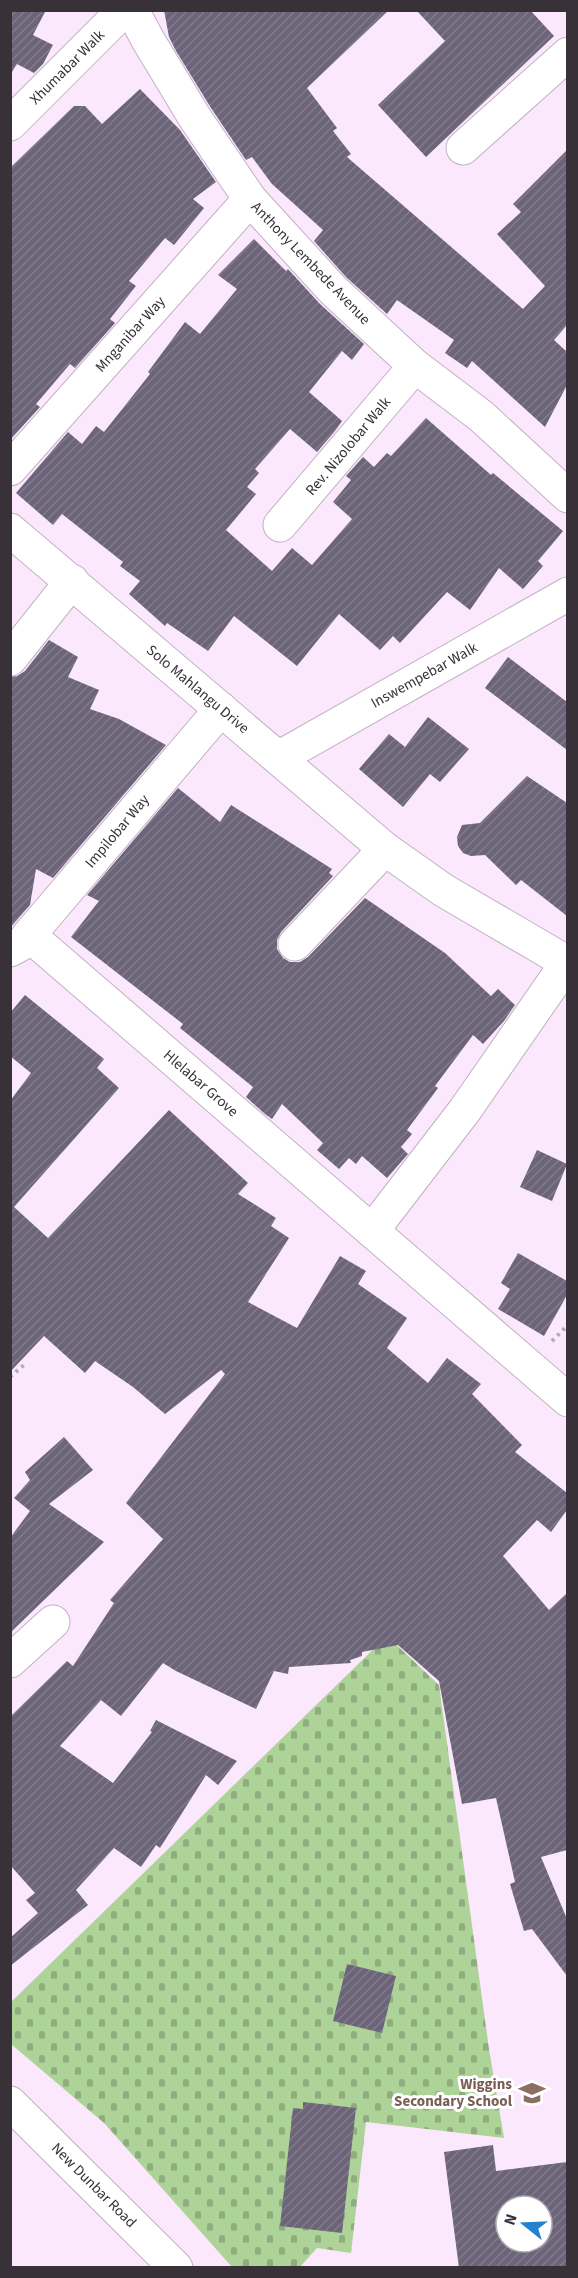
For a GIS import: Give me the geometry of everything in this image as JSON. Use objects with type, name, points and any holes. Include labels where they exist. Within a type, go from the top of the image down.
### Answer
[{"type":"street","name":"Xhumabar Walk","points":[[10,124],[124,10]]},
{"type":"street","name":"Anthony Lembede Avenue","points":[[132,10],[195,118],[250,199],[333,290],[415,366],[481,416],[567,496]]},
{"type":"street","points":[[463,148],[567,54]]},
{"type":"street","name":"Mnganibar Way","points":[[10,469],[250,199]]},
{"type":"street","name":"Rev. Nizolobar Walk","points":[[280,525],[415,366]]},
{"type":"street","name":"Solo Mahlangu Drive","points":[[10,530],[386,849],[443,890],[567,963]]},
{"type":"street","points":[[10,658],[72,582]]},
{"type":"street","name":"Inswempebar Walk","points":[[280,757],[567,594]]},
{"type":"street","name":"Impilobar Way","points":[[20,943],[221,709]]},
{"type":"street","points":[[295,944],[386,849]]},
{"type":"street","name":"Hlelabar Grove","points":[[20,943],[372,1231],[567,1400]]},
{"type":"street","points":[[372,1231],[465,1110],[567,963]]},
{"type":"street","points":[[10,1660],[54,1622]]},
{"type":"street","name":"New Dunbar Road","points":[[10,2103],[176,2268]]},
{"type":"path","points":[[10,1377],[25,1364]]},
{"type":"green space","points":[[387,1636],[439,1685],[489,2049],[504,2138],[366,2122],[351,2253],[317,2248],[300,2267],[232,2267],[104,2123],[11,2044],[11,2002]]},
{"type":"building","points":[[10,10],[46,10],[33,35],[53,45],[43,64],[34,73],[17,64],[10,75]]},
{"type":"building","points":[[164,10],[389,10],[307,88],[337,128],[333,131],[351,154],[347,157],[523,309],[545,286],[497,234],[521,212],[513,204],[567,150],[567,325],[554,340],[567,352],[567,385],[545,427],[472,361],[467,368],[445,353],[454,340],[397,300],[387,314],[346,277],[314,241],[323,230],[272,184],[252,157],[246,160],[176,51],[169,37]]},
{"type":"building","points":[[416,10],[530,10],[554,36],[426,157],[378,105],[445,41]]},
{"type":"building","points":[[140,89],[180,130],[216,182],[193,199],[204,208],[174,245],[165,238],[129,281],[136,286],[110,319],[115,323],[75,368],[70,364],[36,404],[40,407],[10,440],[10,168],[74,106],[85,106],[102,124]]},
{"type":"building","points":[[254,239],[364,344],[352,360],[342,351],[309,392],[342,421],[335,431],[317,452],[290,429],[255,469],[259,473],[247,487],[256,494],[226,530],[272,571],[292,548],[312,565],[352,519],[333,502],[351,480],[346,476],[363,457],[374,467],[387,453],[391,456],[426,418],[491,475],[493,473],[563,531],[538,561],[543,566],[523,589],[499,568],[470,610],[447,592],[400,643],[393,636],[380,650],[339,614],[297,666],[234,616],[208,651],[167,623],[165,626],[129,594],[140,581],[120,566],[123,562],[62,514],[53,525],[16,493],[68,432],[82,444],[96,426],[104,432],[150,374],[148,372],[185,322],[200,334],[237,289],[218,275]]},
{"type":"building","points":[[49,640],[78,657],[68,677],[99,690],[90,709],[119,719],[166,745],[53,878],[36,869],[30,905],[10,928],[10,677],[25,671]]},
{"type":"building","points":[[508,657],[567,702],[567,750],[485,688]]},
{"type":"building","points":[[428,717],[469,749],[440,782],[430,774],[403,807],[359,769],[389,734],[405,747]]},
{"type":"building","points":[[527,776],[567,803],[567,916],[521,880],[516,885],[485,855],[471,856],[463,853],[458,846],[457,837],[462,825],[480,823]]},
{"type":"building","points":[[178,788],[220,822],[231,805],[332,869],[329,873],[333,876],[281,932],[277,940],[277,949],[283,958],[290,962],[300,962],[308,957],[365,898],[445,953],[491,996],[498,989],[515,1005],[483,1044],[473,1035],[435,1086],[438,1088],[407,1130],[412,1134],[401,1147],[408,1154],[387,1178],[362,1156],[356,1164],[349,1158],[339,1169],[317,1150],[323,1143],[282,1104],[272,1119],[265,1114],[246,1097],[253,1087],[180,1028],[183,1024],[71,937],[99,901],[87,895]]},
{"type":"building","points":[[25,995],[104,1059],[97,1068],[119,1088],[14,1207],[48,1238],[169,1110],[248,1183],[238,1194],[276,1218],[271,1226],[289,1238],[248,1302],[297,1328],[340,1256],[366,1271],[358,1284],[407,1318],[387,1348],[428,1383],[447,1358],[481,1384],[472,1394],[522,1445],[515,1452],[567,1493],[567,1510],[551,1532],[537,1520],[503,1556],[549,1610],[567,1593],[567,1850],[541,1857],[567,1919],[567,1976],[532,1929],[524,1931],[510,1884],[515,1882],[496,1798],[462,1804],[439,1681],[398,1645],[362,1652],[362,1656],[350,1660],[351,1663],[289,1667],[288,1674],[274,1671],[256,1709],[163,1663],[121,1716],[101,1700],[60,1746],[113,1783],[152,1732],[150,1731],[156,1720],[237,1761],[218,1785],[206,1775],[160,1848],[156,1845],[141,1867],[114,1848],[76,1890],[88,1905],[10,1966],[10,1938],[38,1913],[26,1900],[35,1893],[10,1865],[10,1717],[67,1661],[73,1666],[114,1603],[110,1600],[163,1539],[126,1503],[225,1374],[221,1370],[165,1414],[133,1387],[95,1361],[85,1373],[44,1336],[10,1372],[10,1101],[31,1073],[10,1056],[10,1013]]},
{"type":"building","points":[[537,1150],[567,1164],[552,1201],[520,1187]]},
{"type":"building","points":[[518,1253],[567,1281],[567,1295],[544,1336],[498,1309],[510,1289],[501,1283]]},
{"type":"building","points":[[64,1437],[93,1470],[49,1504],[104,1542],[10,1633],[10,1538],[30,1511],[14,1498],[30,1480],[25,1472]]},
{"type":"building","points":[[347,1964],[396,1976],[382,2033],[333,2021]]},
{"type":"building","points":[[303,2102],[356,2108],[342,2233],[280,2226],[293,2108],[303,2109]]},
{"type":"building","points":[[493,2145],[496,2171],[567,2162],[567,2268],[459,2268],[444,2152]]},
{"type":"place","name":"Wiggins Secondary School","points":[[532,2093]]}]
